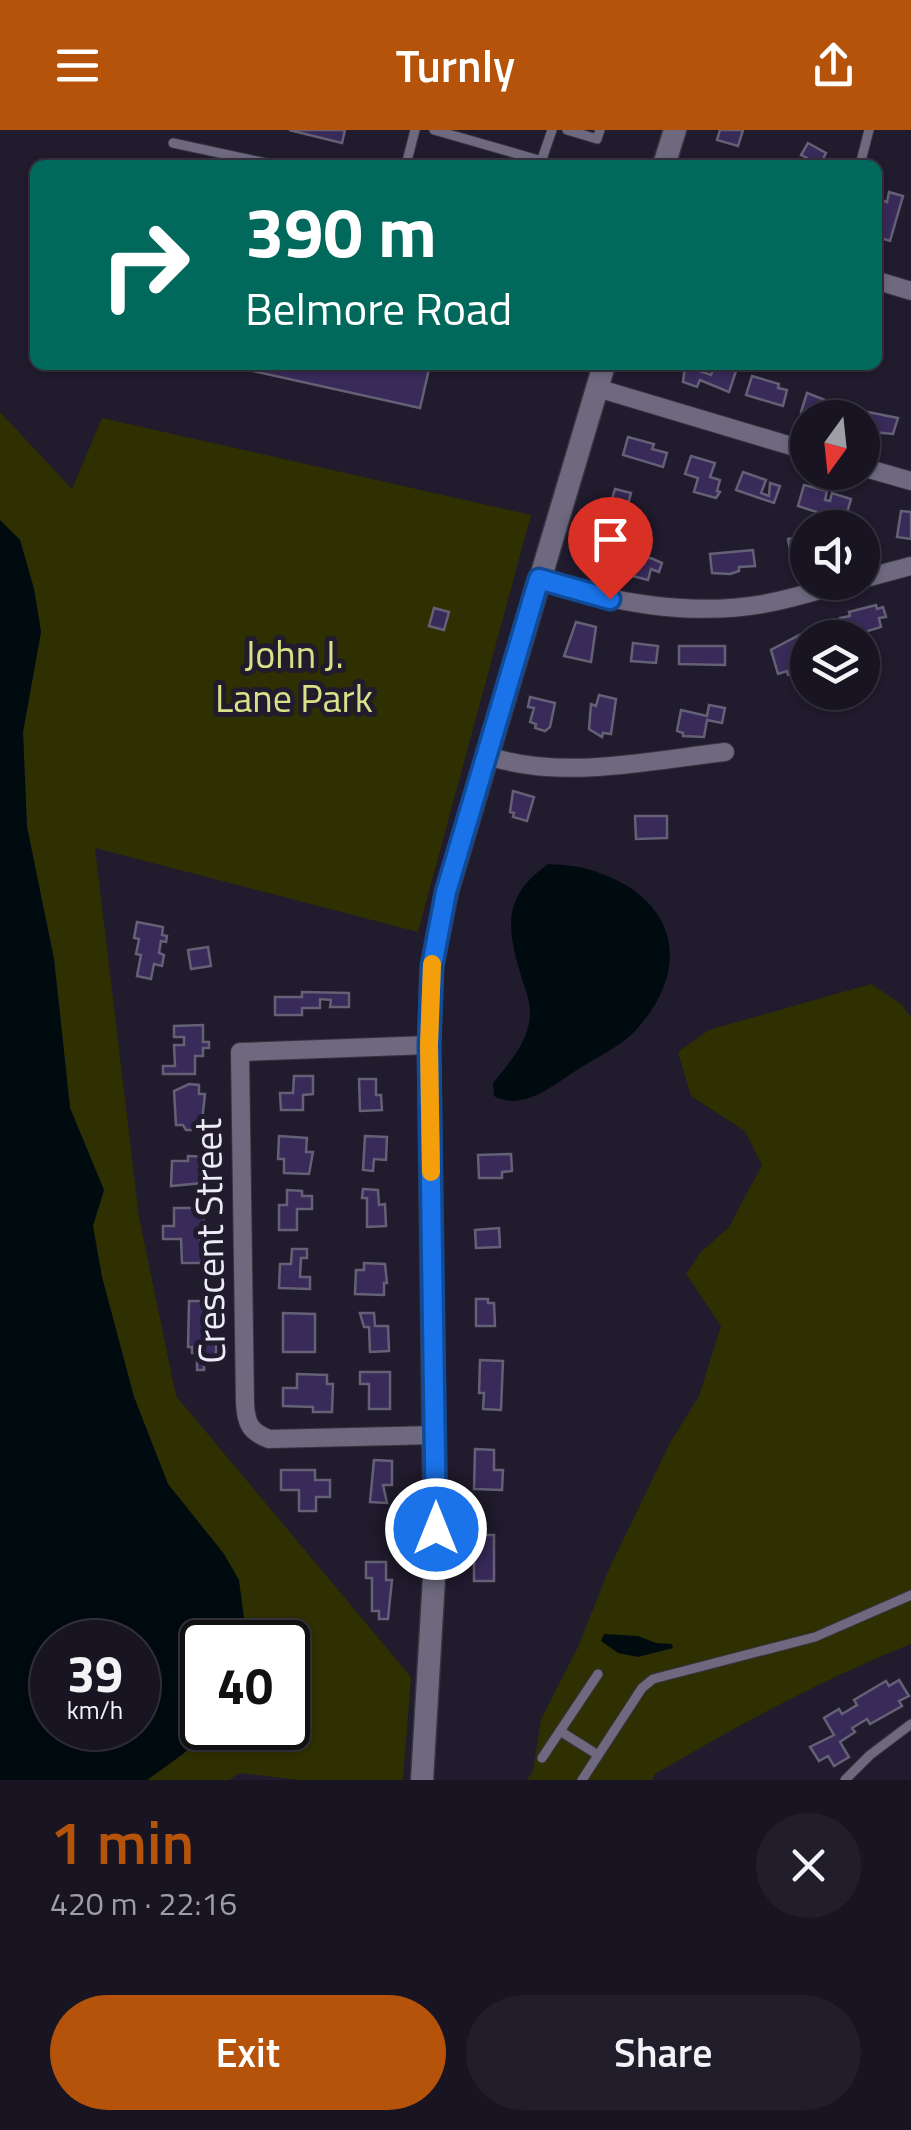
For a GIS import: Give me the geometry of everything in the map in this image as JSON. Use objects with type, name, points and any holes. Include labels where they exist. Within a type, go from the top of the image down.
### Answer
[{"type":"street","points":[[666,160],[675,130]]},
{"type":"street","points":[[882,282],[911,290]]},
{"type":"street","points":[[422,1780],[434,1588],[436,1435],[430,990],[436,942],[485,756],[600,376],[790,444]]},
{"type":"street","points":[[880,473],[911,482]]},
{"type":"street","points":[[880,574],[911,566]]},
{"type":"street","points":[[539,579],[632,604],[692,608],[764,604],[790,597]]},
{"type":"street","points":[[485,756],[518,765],[566,768],[726,752]]},
{"type":"street","name":"Crescent Street","points":[[429,1045],[240,1052],[244,1403],[248,1425],[269,1439],[436,1435]]},
{"type":"lane","points":[[407,160],[414,130]]},
{"type":"lane","points":[[434,130],[531,160]]},
{"type":"lane","points":[[542,160],[552,130]]},
{"type":"lane","points":[[568,130],[598,139],[600,130]]},
{"type":"lane","points":[[861,160],[870,130]]},
{"type":"lane","points":[[173,143],[252,160]]},
{"type":"lane","points":[[582,1780],[642,1688],[653,1678],[815,1636],[911,1595]]},
{"type":"lane","points":[[542,1758],[598,1674]]},
{"type":"lane","points":[[845,1780],[870,1754],[911,1724]]},
{"type":"lane","points":[[560,1731],[598,1755]]},
{"type":"green space","name":"John J. Lane Park","points":[[0,412],[72,489],[102,418],[531,515],[418,932],[95,848],[139,1217],[176,1396],[411,1677],[403,1780],[299,1780],[240,1773],[229,1780],[147,1780],[187,1750],[310,1750],[310,1620],[243,1620],[224,1554],[168,1484],[134,1397],[92,1226],[104,1190],[70,1108],[54,959],[27,827],[23,732],[41,632],[20,540],[0,520]]},
{"type":"green space","points":[[871,984],[901,1004],[911,1017],[911,1644],[780,1704],[655,1774],[652,1780],[527,1780],[533,1771],[541,1719],[578,1647],[609,1569],[670,1443],[699,1396],[721,1326],[686,1274],[700,1253],[729,1227],[762,1165],[745,1131],[691,1096],[678,1052],[709,1030]]},
{"type":"shaded area","points":[[0,520],[20,540],[41,632],[23,732],[27,827],[54,959],[70,1108],[104,1190],[93,1226],[102,1277],[134,1397],[168,1484],[224,1554],[239,1580],[244,1620],[180,1620],[180,1750],[187,1750],[147,1780],[0,1780]]},
{"type":"shaded area","points":[[548,864],[594,871],[644,898],[668,937],[670,959],[654,1007],[629,1037],[537,1095],[505,1100],[494,1096],[493,1083],[521,1044],[530,1017],[513,944],[512,915],[522,889]]},
{"type":"shaded area","points":[[604,1634],[638,1636],[672,1644],[673,1648],[638,1657],[618,1653],[601,1641]]},
{"type":"building","points":[[289,130],[345,130],[342,143]]},
{"type":"building","points":[[720,130],[743,130],[738,146],[717,140]]},
{"type":"building","points":[[808,143],[826,153],[822,160],[806,160],[801,155]]},
{"type":"building","points":[[889,192],[903,196],[890,241],[882,238],[882,200],[887,202]]},
{"type":"building","points":[[249,370],[429,370],[420,408]]},
{"type":"building","points":[[684,370],[711,375],[713,370],[736,370],[729,392],[700,380],[697,387],[683,382]]},
{"type":"building","points":[[752,376],[787,390],[783,406],[746,395]]},
{"type":"building","points":[[807,393],[825,400],[805,400]]},
{"type":"building","points":[[880,414],[898,418],[893,434],[880,433]]},
{"type":"building","points":[[628,437],[654,444],[652,449],[667,453],[663,467],[623,455]]},
{"type":"building","points":[[691,456],[715,463],[710,477],[720,480],[716,498],[694,492],[698,478],[685,474]]},
{"type":"building","points":[[743,472],[766,480],[761,493],[769,496],[770,483],[780,486],[774,503],[736,490]]},
{"type":"building","points":[[615,489],[631,493],[620,534],[600,528],[607,504],[617,507],[619,501],[612,499]]},
{"type":"building","points":[[803,490],[827,491],[825,500],[830,501],[832,493],[851,499],[848,510],[798,506]]},
{"type":"building","points":[[901,511],[911,512],[911,539],[897,537]]},
{"type":"building","points":[[619,549],[662,563],[659,572],[651,569],[648,580],[613,571]]},
{"type":"building","points":[[753,550],[755,566],[739,567],[739,571],[730,574],[712,573],[710,554]]},
{"type":"building","points":[[876,605],[877,609],[883,607],[886,617],[840,620],[850,616],[849,612]]},
{"type":"building","points":[[434,608],[449,612],[444,630],[429,626]]},
{"type":"building","points":[[576,622],[596,627],[591,662],[564,656]]},
{"type":"building","points":[[790,640],[790,674],[787,671],[778,674],[771,650]]},
{"type":"building","points":[[633,643],[658,646],[656,663],[631,661]]},
{"type":"building","points":[[679,646],[725,646],[725,665],[679,664]]},
{"type":"building","points":[[599,695],[616,699],[611,734],[603,733],[602,737],[589,729],[591,704],[596,706]]},
{"type":"building","points":[[530,697],[555,703],[550,727],[545,731],[530,722],[534,708],[528,707]]},
{"type":"building","points":[[709,705],[725,708],[722,723],[707,720],[704,737],[683,736],[677,731],[681,710],[707,716]]},
{"type":"building","points":[[513,791],[534,797],[527,821],[513,817],[510,812]]},
{"type":"building","points":[[635,816],[667,816],[667,838],[636,839]]},
{"type":"building","points":[[137,922],[163,927],[162,935],[167,936],[166,942],[161,941],[159,953],[164,955],[162,966],[154,964],[151,979],[137,976],[141,955],[136,954],[139,939],[134,938]]},
{"type":"building","points":[[208,947],[211,966],[191,969],[188,950]]},
{"type":"building","points":[[302,992],[349,993],[349,1007],[330,1007],[331,1000],[320,999],[320,1008],[302,1008],[302,1015],[275,1015],[275,997],[302,997]]},
{"type":"building","points":[[203,1025],[203,1042],[209,1042],[209,1048],[203,1048],[203,1056],[195,1056],[195,1074],[163,1074],[163,1066],[175,1066],[174,1045],[184,1045],[184,1037],[174,1037],[174,1026]]},
{"type":"building","points":[[294,1076],[313,1076],[313,1094],[303,1095],[303,1110],[281,1110],[280,1093],[293,1093]]},
{"type":"building","points":[[359,1079],[376,1079],[376,1095],[381,1095],[382,1110],[360,1111]]},
{"type":"building","points":[[189,1084],[199,1085],[199,1094],[205,1094],[201,1130],[176,1125],[174,1091]]},
{"type":"building","points":[[279,1136],[307,1138],[306,1152],[313,1152],[309,1174],[284,1173],[284,1159],[278,1159]]},
{"type":"building","points":[[365,1136],[387,1137],[386,1160],[374,1159],[373,1171],[363,1170]]},
{"type":"building","points":[[511,1154],[512,1171],[502,1172],[502,1178],[479,1178],[478,1155]]},
{"type":"building","points":[[188,1156],[210,1157],[210,1167],[203,1167],[202,1183],[171,1186],[172,1161],[188,1161]]},
{"type":"building","points":[[363,1189],[378,1190],[379,1205],[385,1204],[386,1226],[367,1227],[367,1198],[362,1198]]},
{"type":"building","points":[[287,1190],[312,1196],[312,1209],[297,1209],[297,1230],[279,1230],[279,1205],[287,1205]]},
{"type":"building","points":[[174,1208],[204,1208],[200,1239],[208,1239],[208,1263],[182,1263],[181,1239],[163,1239],[163,1226],[174,1226]]},
{"type":"building","points":[[499,1228],[500,1247],[476,1248],[475,1230]]},
{"type":"building","points":[[292,1249],[307,1249],[307,1258],[301,1258],[300,1277],[310,1277],[310,1289],[279,1288],[280,1264],[291,1264]]},
{"type":"building","points":[[364,1263],[385,1264],[384,1295],[355,1294],[356,1270],[364,1270]]},
{"type":"building","points":[[476,1299],[494,1303],[495,1326],[476,1326]]},
{"type":"building","points":[[189,1301],[207,1301],[206,1340],[216,1341],[216,1364],[204,1364],[204,1370],[197,1370],[197,1353],[188,1347]]},
{"type":"building","points":[[283,1313],[315,1314],[315,1352],[283,1352]]},
{"type":"building","points":[[360,1313],[374,1313],[375,1326],[388,1326],[389,1351],[370,1352],[369,1327],[364,1327]]},
{"type":"building","points":[[480,1360],[503,1361],[501,1410],[483,1409],[484,1393],[479,1393]]},
{"type":"building","points":[[360,1372],[390,1372],[390,1409],[369,1409],[369,1384],[360,1384]]},
{"type":"building","points":[[297,1374],[327,1375],[327,1384],[333,1384],[332,1412],[283,1406],[283,1388],[297,1388]]},
{"type":"building","points":[[475,1449],[494,1450],[494,1470],[503,1470],[502,1490],[474,1489]]},
{"type":"building","points":[[374,1460],[392,1461],[392,1485],[383,1485],[387,1503],[370,1502]]},
{"type":"building","points":[[281,1470],[315,1470],[315,1480],[330,1480],[330,1497],[316,1497],[316,1511],[299,1511],[299,1490],[281,1490]]},
{"type":"building","points":[[474,1535],[494,1535],[494,1581],[474,1581]]},
{"type":"building","points":[[366,1562],[386,1562],[386,1580],[392,1580],[388,1619],[379,1619],[379,1611],[372,1611],[372,1578],[366,1578]]},
{"type":"building","points":[[899,1680],[909,1696],[899,1701],[902,1706],[870,1724],[867,1719],[852,1728],[855,1732],[840,1742],[849,1757],[834,1766],[828,1756],[819,1761],[810,1747],[834,1735],[824,1718],[839,1709],[842,1714],[857,1705],[854,1700],[886,1681],[889,1686]]},
{"type":"slow traffic","points":[[431,1172],[432,964]]},
{"type":"route","points":[[436,1529],[429,1045],[436,942],[446,892],[539,579],[610,599]]}]
